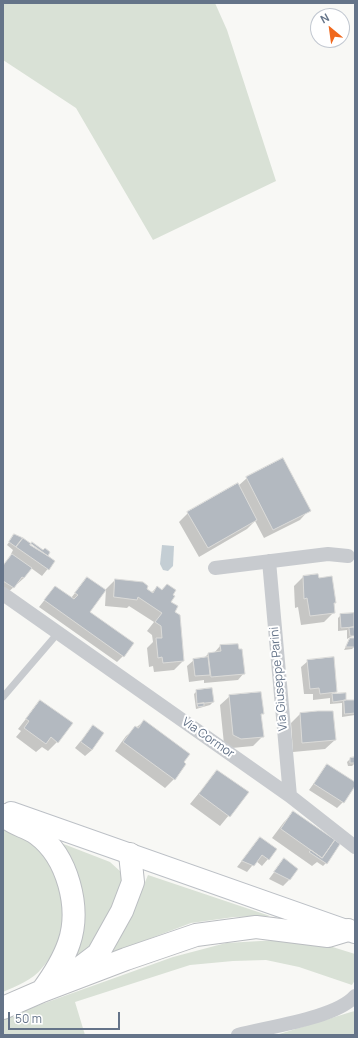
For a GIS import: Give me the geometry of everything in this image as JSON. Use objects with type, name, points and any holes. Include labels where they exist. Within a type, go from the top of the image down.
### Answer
[{"type":"highway","points":[[3,815],[10,821],[37,834],[54,852],[65,871],[73,904],[73,923],[69,943],[60,965],[42,991]]},
{"type":"highway","points":[[42,991],[84,966],[98,954],[122,911],[132,882],[130,854]]},
{"type":"highway","points":[[3,1008],[42,991],[126,959],[196,935],[256,927],[328,936],[352,931]]},
{"type":"main road","points":[[3,809],[352,931]]},
{"type":"street","points":[[215,568],[328,554],[348,556]]},
{"type":"street","name":"Via Giuseppe Parini","points":[[269,561],[290,796]]},
{"type":"street","name":"Via Cormor","points":[[3,594],[290,796],[355,847]]},
{"type":"street","points":[[238,1035],[299,1021],[326,1012],[342,1006],[355,996]]},
{"type":"lane","points":[[3,697],[58,633]]},
{"type":"shaded area","points":[[3,3],[215,3],[227,30],[276,181],[153,240],[76,108],[3,60]]},
{"type":"shaded area","points":[[162,545],[174,546],[173,566],[168,571],[163,570],[160,564]]},
{"type":"shaded area","points":[[3,826],[32,841],[51,864],[57,873],[61,888],[63,913],[60,936],[50,958],[34,976],[3,992]]},
{"type":"shaded area","points":[[61,843],[110,862],[121,872],[121,890],[93,944],[73,962],[84,926],[80,881]]},
{"type":"shaded area","points":[[148,875],[270,916],[234,917],[191,923],[109,954],[134,909]]},
{"type":"shaded area","points":[[278,940],[323,944],[355,954],[355,980],[352,985],[299,967],[266,960],[190,965],[75,1002],[85,1035],[3,1035],[3,1018],[173,957],[226,943]]},
{"type":"shaded area","points":[[355,1011],[355,1035],[276,1035],[351,1012]]},
{"type":"building","points":[[283,458],[311,511],[273,530],[246,477]]},
{"type":"building","points":[[238,483],[257,520],[208,548],[187,512]]},
{"type":"building","points":[[14,534],[23,538],[16,547],[9,542]]},
{"type":"building","points":[[23,538],[55,561],[49,570],[16,547]]},
{"type":"building","points":[[32,542],[43,550],[45,548],[50,552],[48,556],[30,545]]},
{"type":"building","points":[[12,554],[32,568],[24,578],[22,577],[14,588],[3,581],[3,566]]},
{"type":"building","points":[[318,574],[319,578],[332,576],[336,603],[334,603],[335,613],[310,616],[307,598],[304,599],[303,576]]},
{"type":"building","points":[[87,577],[106,590],[90,612],[134,643],[124,657],[44,600],[55,586],[74,599],[78,595],[75,593]]},
{"type":"building","points":[[115,579],[143,582],[148,586],[147,589],[153,593],[157,586],[162,590],[167,584],[176,590],[173,595],[175,596],[171,602],[178,606],[175,612],[180,615],[184,661],[163,663],[162,657],[158,658],[156,638],[162,638],[161,626],[155,622],[162,613],[138,597],[137,600],[114,597]]},
{"type":"building","points":[[354,613],[354,627],[341,628],[340,614]]},
{"type":"building","points":[[354,627],[355,636],[350,636],[349,628]]},
{"type":"building","points":[[350,638],[355,638],[355,647],[346,647]]},
{"type":"building","points":[[238,644],[239,649],[242,649],[245,674],[211,677],[208,653],[221,651],[220,645]]},
{"type":"building","points":[[208,657],[210,675],[195,676],[193,659]]},
{"type":"building","points":[[334,657],[337,692],[320,694],[319,688],[310,689],[307,660]]},
{"type":"building","points":[[212,688],[214,702],[197,704],[196,690]]},
{"type":"building","points":[[261,692],[264,714],[261,714],[264,737],[241,739],[233,735],[229,695]]},
{"type":"building","points":[[346,693],[346,700],[333,702],[332,694]]},
{"type":"building","points":[[40,700],[73,723],[58,743],[51,737],[46,744],[24,728],[29,721],[26,719]]},
{"type":"building","points":[[344,700],[355,700],[355,713],[345,714]]},
{"type":"building","points":[[204,703],[204,706],[198,707],[197,704]]},
{"type":"building","points":[[333,711],[336,740],[302,743],[300,713]]},
{"type":"building","points":[[144,720],[190,754],[184,762],[186,764],[175,780],[123,742],[135,726],[138,728]]},
{"type":"building","points":[[93,725],[104,733],[92,750],[81,742]]},
{"type":"building","points":[[355,757],[355,763],[350,763],[350,758]]},
{"type":"building","points":[[327,764],[355,782],[355,786],[344,803],[314,784]]},
{"type":"building","points":[[217,770],[249,792],[230,817],[199,794]]},
{"type":"building","points":[[293,811],[335,840],[322,858],[281,829]]},
{"type":"building","points":[[260,837],[277,849],[269,860],[262,855],[254,866],[242,861]]},
{"type":"building","points":[[335,840],[340,844],[327,864],[309,852],[311,850],[322,858]]},
{"type":"building","points":[[284,858],[298,869],[290,880],[274,872]]}]
